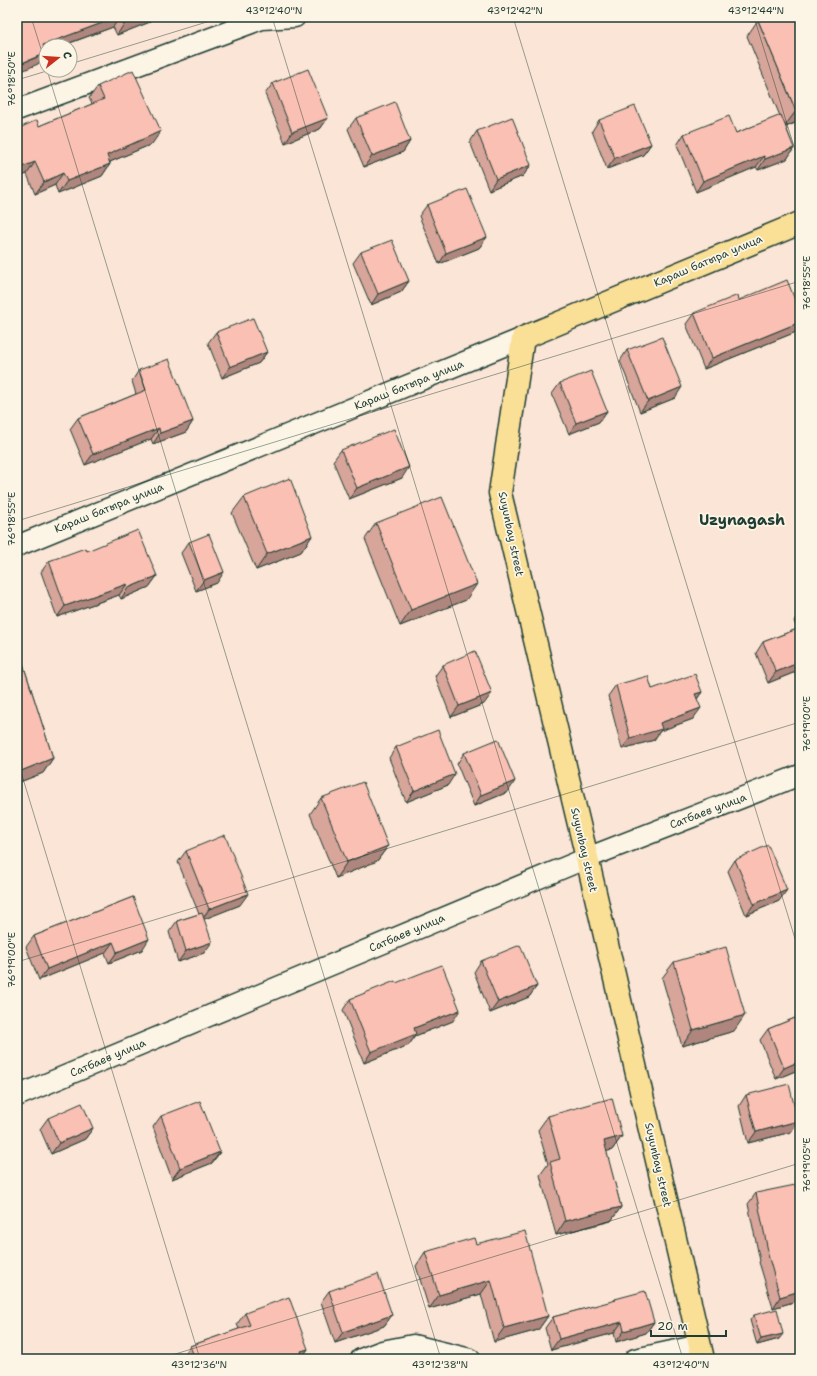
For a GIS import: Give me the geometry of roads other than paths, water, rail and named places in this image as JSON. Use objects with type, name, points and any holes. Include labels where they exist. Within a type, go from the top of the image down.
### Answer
[{"type":"main road","name":"Караш батыра улица","points":[[523,338],[800,223]]},
{"type":"main road","name":"Suyunbay street","points":[[523,338],[500,493],[701,1352]]},
{"type":"street","points":[[17,110],[262,19],[295,17]]},
{"type":"street","name":"Караш батыра улица","points":[[17,546],[523,338]]},
{"type":"street","name":"Сатбаев улица","points":[[17,1096],[586,858],[800,775]]},
{"type":"street","points":[[361,1359],[382,1351],[413,1345],[470,1359]]},
{"type":"street","points":[[635,1359],[701,1352]]},
{"type":"district","name":"Uzynagash","points":[[742,520]]}]
